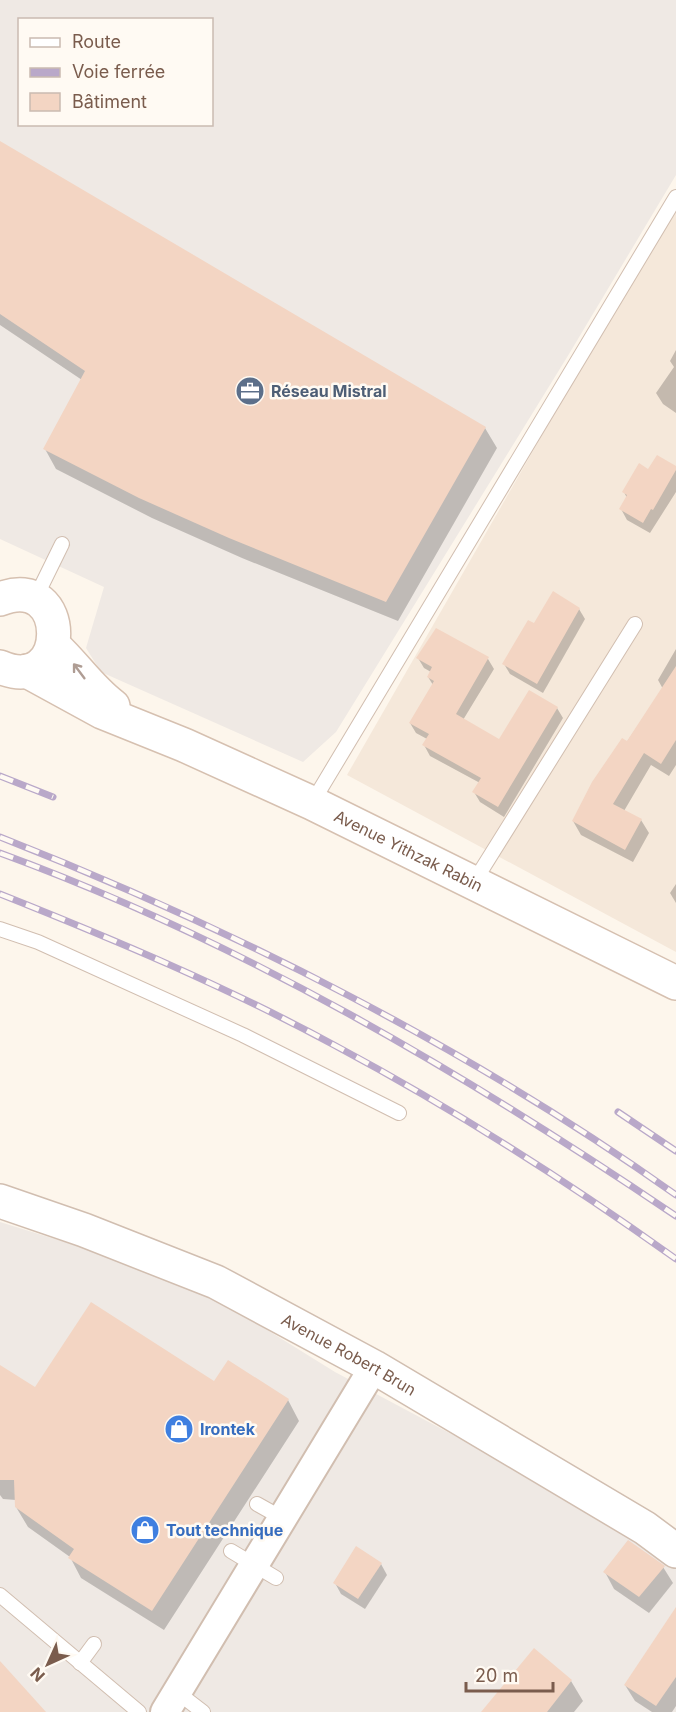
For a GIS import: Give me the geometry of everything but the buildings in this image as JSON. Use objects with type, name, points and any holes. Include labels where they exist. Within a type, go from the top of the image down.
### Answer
[{"type":"main road","points":[[0,599],[18,595],[35,599],[51,616],[56,635],[49,655],[14,669]]},
{"type":"main road","points":[[54,646],[101,697],[136,724]]},
{"type":"main road","points":[[14,669],[86,704],[136,724]]},
{"type":"main road","name":"Avenue Yithzak Rabin","points":[[136,724],[312,802],[676,983]]},
{"type":"main road","name":"Avenue Robert Brun","points":[[0,1201],[84,1230],[216,1282],[374,1367],[645,1528],[676,1551]]},
{"type":"street","points":[[171,1702],[374,1367]]},
{"type":"lane","points":[[312,802],[676,196]]},
{"type":"lane","points":[[35,599],[62,544]]},
{"type":"lane","points":[[474,882],[635,624]]},
{"type":"lane","points":[[0,928],[39,942],[243,1035],[399,1113]]},
{"type":"lane","points":[[257,1504],[282,1518]]},
{"type":"lane","points":[[0,1595],[139,1712]]},
{"type":"lane","points":[[80,1663],[94,1644]]},
{"type":"lane","points":[[171,1702],[203,1712]]},
{"type":"shaded area","points":[[0,0],[676,0],[676,175],[569,354],[336,732],[303,762],[101,672],[86,648],[104,587],[0,539]]},
{"type":"shaded area","points":[[676,202],[676,952],[347,775]]},
{"type":"shaded area","points":[[0,1222],[187,1280],[335,1372],[485,1452],[607,1510],[676,1567],[676,1712],[0,1712]]},
{"type":"railway","points":[[0,776],[53,797]]},
{"type":"railway","points":[[0,837],[176,911],[349,996],[517,1090],[598,1141],[676,1195]]},
{"type":"railway","points":[[0,853],[90,888],[177,927],[349,1014],[515,1111],[676,1216]]},
{"type":"railway","points":[[0,894],[169,965],[253,1003],[334,1045],[508,1146],[676,1259]]},
{"type":"railway","points":[[618,1112],[676,1151]]},
{"type":"place","name":"Réseau Mistral","points":[[250,391]]},
{"type":"place","name":"Irontek","points":[[179,1429]]},
{"type":"place","name":"Tout technique","points":[[145,1530]]}]
